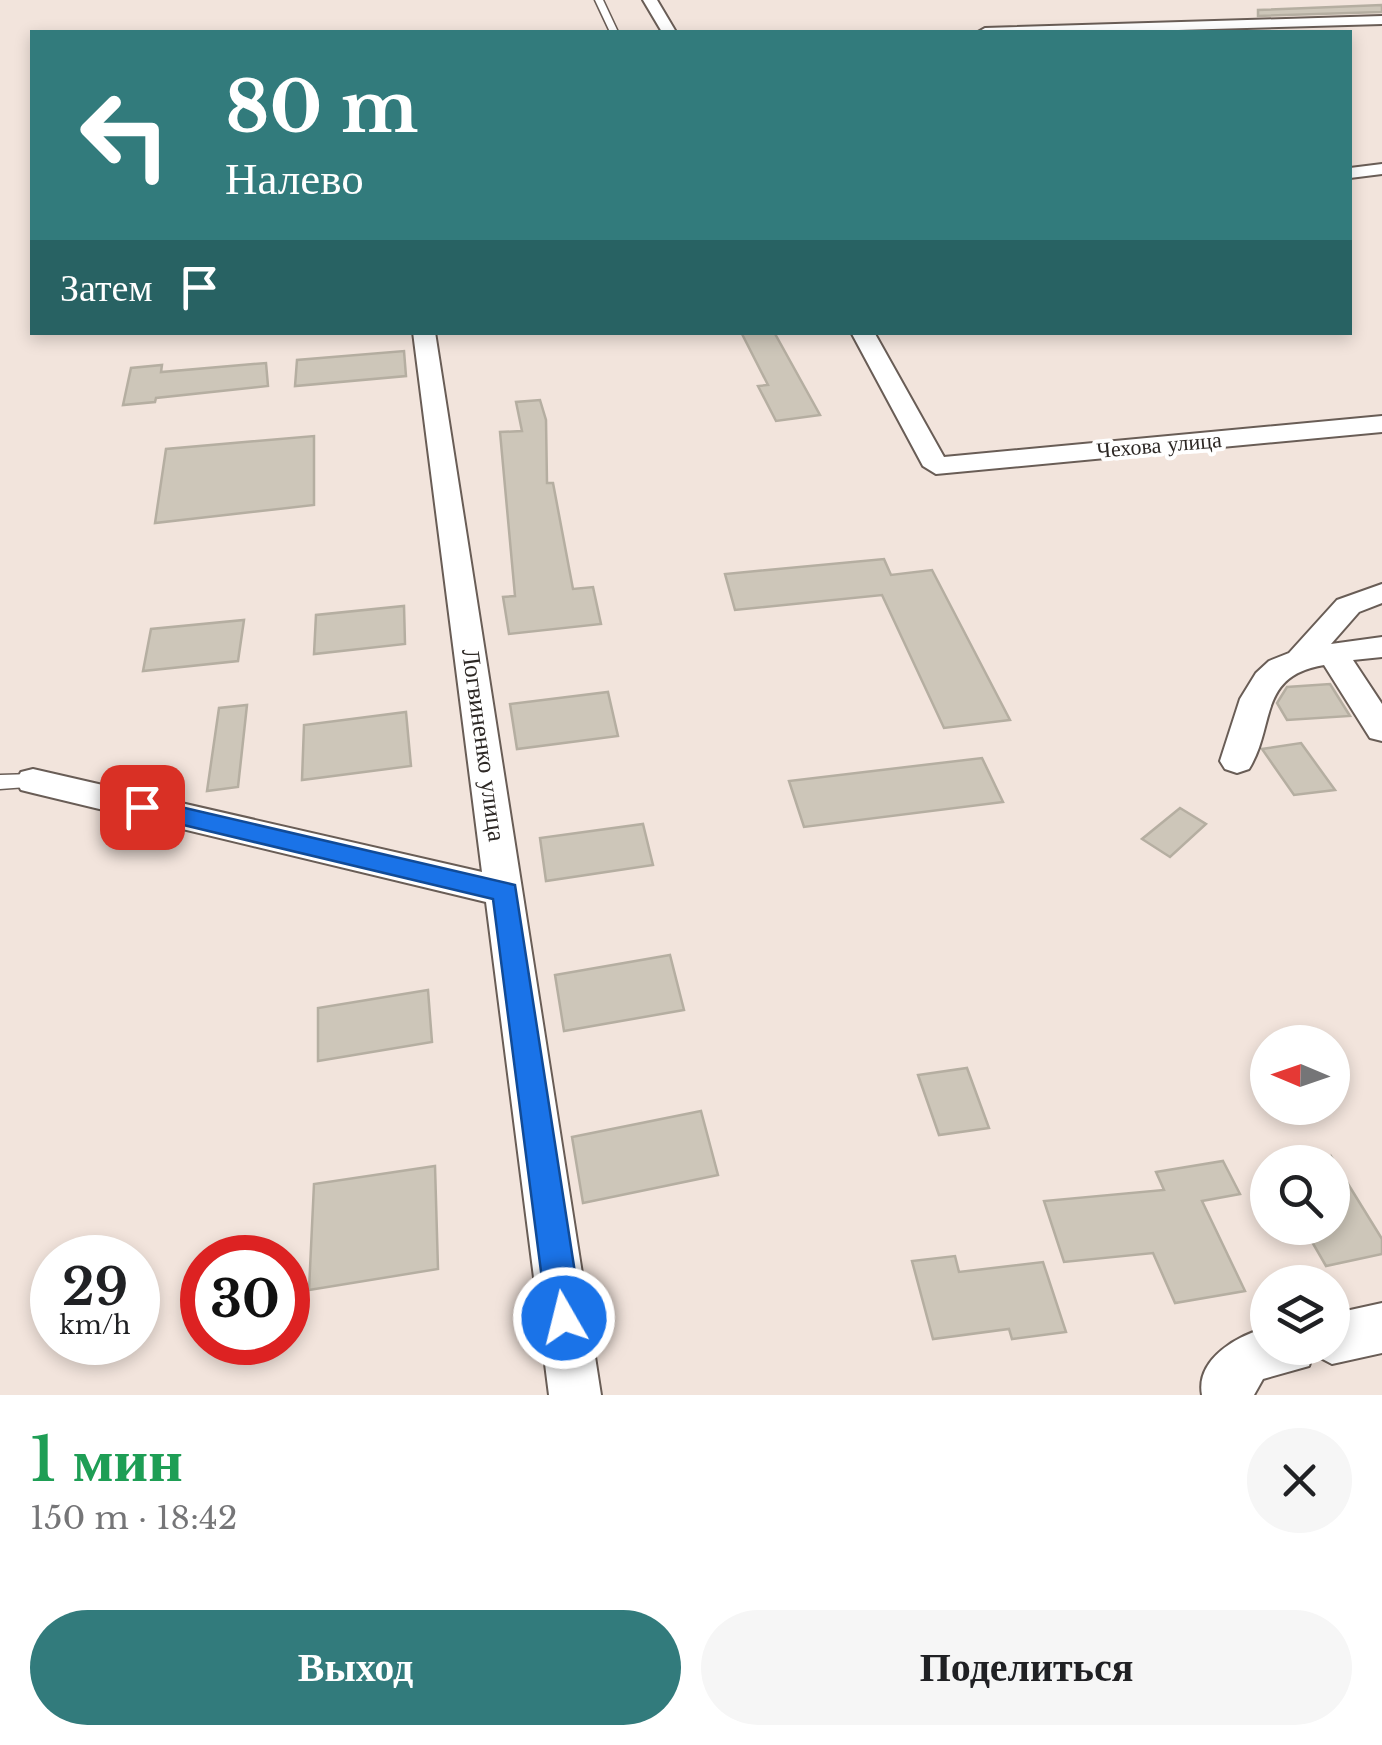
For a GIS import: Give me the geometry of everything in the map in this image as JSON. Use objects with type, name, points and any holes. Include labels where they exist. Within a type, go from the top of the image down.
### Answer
[{"type":"street","points":[[650,0],[668,30]]},
{"type":"street","points":[[1051,30],[1382,20]]},
{"type":"street","points":[[1352,172],[1382,168]]},
{"type":"street","name":"Логвиненко улица","points":[[424,335],[575,1395]]},
{"type":"street","name":"Чехова улица","points":[[864,335],[936,466],[1382,424]]},
{"type":"street","points":[[1317,656],[1348,606],[1382,593]]},
{"type":"street","points":[[1237,761],[1252,704],[1271,673],[1317,656],[1382,647]]},
{"type":"street","points":[[1317,656],[1382,730]]},
{"type":"street","points":[[16,781],[505,892]]},
{"type":"street","points":[[1350,1335],[1382,1328]]},
{"type":"street","points":[[1228,1395],[1226,1387],[1250,1357]]},
{"type":"lane","points":[[599,0],[613,30]]},
{"type":"building","points":[[1382,5],[1382,12],[1258,16],[1258,10]]},
{"type":"building","points":[[743,335],[776,335],[820,415],[776,421],[758,386],[768,385]]},
{"type":"building","points":[[404,351],[406,376],[295,386],[297,360]]},
{"type":"building","points":[[266,363],[268,386],[123,405],[131,368],[162,365],[161,372]]},
{"type":"building","points":[[540,400],[546,420],[547,483],[553,483],[573,589],[593,587],[601,624],[509,634],[503,597],[515,596],[500,432],[522,431],[516,402]]},
{"type":"building","points":[[314,436],[314,505],[155,523],[166,449]]},
{"type":"building","points":[[884,559],[891,575],[932,570],[1010,720],[944,728],[882,595],[735,610],[725,574]]},
{"type":"building","points":[[404,606],[405,644],[314,654],[316,615]]},
{"type":"building","points":[[244,620],[238,661],[143,671],[151,629]]},
{"type":"building","points":[[1330,684],[1350,716],[1287,720],[1277,703],[1287,687]]},
{"type":"building","points":[[608,692],[618,736],[517,749],[510,704]]},
{"type":"building","points":[[247,705],[238,787],[207,791],[219,708]]},
{"type":"building","points":[[406,712],[411,766],[302,780],[304,725]]},
{"type":"building","points":[[1301,743],[1335,790],[1294,795],[1262,749]]},
{"type":"building","points":[[982,758],[1003,802],[804,827],[789,781]]},
{"type":"building","points":[[1180,808],[1206,824],[1170,857],[1142,839]]},
{"type":"building","points":[[643,824],[653,865],[546,881],[540,838]]},
{"type":"building","points":[[670,955],[684,1010],[564,1031],[555,975]]},
{"type":"building","points":[[428,990],[432,1042],[318,1061],[318,1008]]},
{"type":"building","points":[[967,1068],[989,1128],[939,1135],[918,1075]]},
{"type":"building","points":[[701,1111],[718,1175],[583,1203],[572,1137]]},
{"type":"building","points":[[1223,1161],[1240,1194],[1202,1201],[1245,1291],[1175,1303],[1153,1253],[1064,1262],[1044,1201],[1164,1190],[1156,1172]]},
{"type":"building","points":[[435,1166],[438,1269],[310,1290],[314,1184]]},
{"type":"building","points":[[1350,1187],[1382,1239],[1382,1254],[1325,1265],[1314,1245],[1350,1245]]},
{"type":"building","points":[[955,1256],[959,1272],[1043,1262],[1066,1332],[1012,1339],[1009,1329],[933,1339],[912,1261]]},
{"type":"route","points":[[142,807],[505,892],[564,1318]]}]
